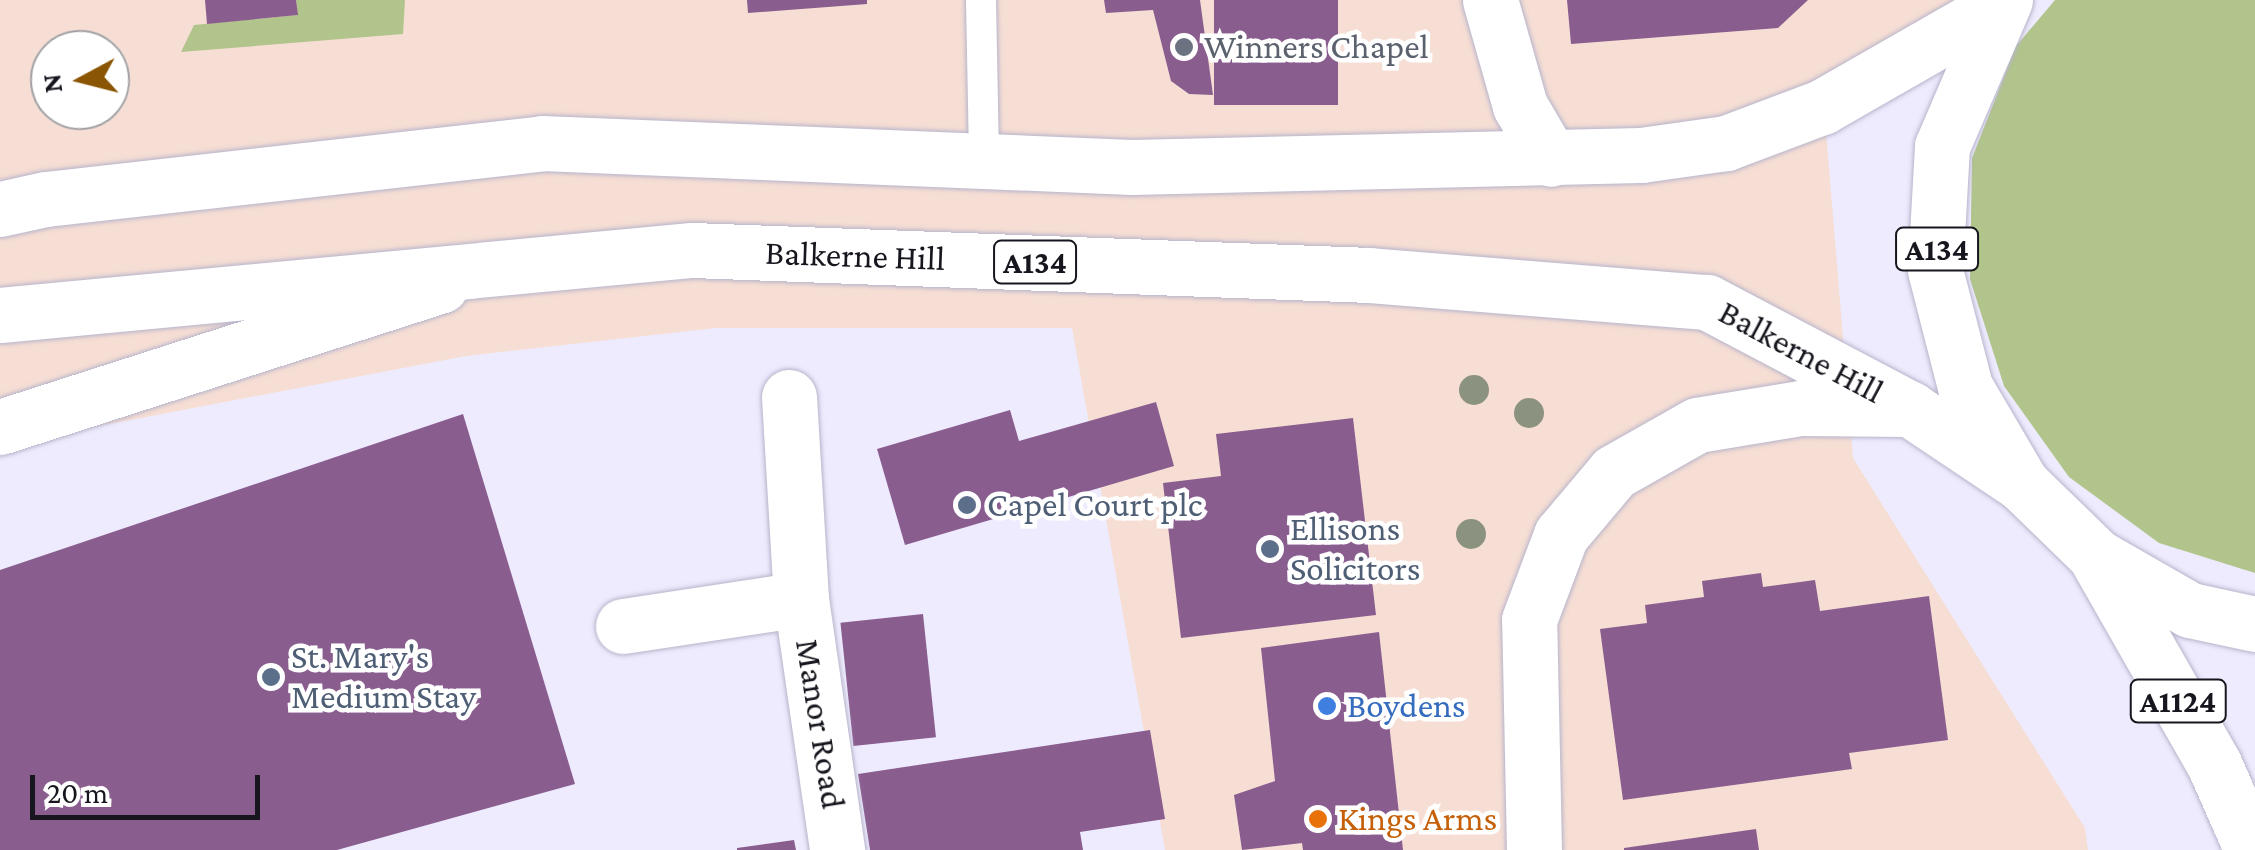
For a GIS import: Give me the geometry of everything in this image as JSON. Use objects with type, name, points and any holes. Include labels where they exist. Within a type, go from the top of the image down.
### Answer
[{"type":"main road","points":[[1490,0],[1520,106],[1551,159]]},
{"type":"main road","name":"A134","points":[[0,209],[46,199],[542,143],[984,161],[1290,167],[1641,156],[1726,143],[1822,107],[2002,3]]},
{"type":"main road","name":"A134","points":[[2002,3],[1942,146],[1935,270],[1965,388],[2022,484],[2096,556],[2190,610],[2255,624]]},
{"type":"main road","name":"Balkerne Hill","points":[[0,315],[692,250],[1369,275],[1707,302],[1910,409],[2022,484]]},
{"type":"main road","points":[[0,427],[482,272]]},
{"type":"main road","name":"Manor Road","points":[[789,397],[801,599],[838,850]]},
{"type":"main road","points":[[1534,850],[1529,620],[1561,535],[1614,472],[1698,425],[1800,408],[1910,409]]},
{"type":"main road","name":"A1124","points":[[2096,556],[2214,764],[2252,850]]},
{"type":"main road","name":"Manor Road","points":[[623,626],[801,599]]},
{"type":"lane","points":[[981,0],[984,161]]},
{"type":"shaded area","points":[[0,0],[2002,0],[1826,132],[1853,458],[2085,828],[2088,850],[1165,850],[1072,328],[716,328],[466,356],[0,445]]},
{"type":"green space","points":[[296,0],[405,0],[403,34],[181,52],[194,25],[297,15]]},
{"type":"green space","points":[[2055,0],[2255,0],[2255,573],[2159,543],[2069,477],[2004,386],[1970,279],[1972,158],[2016,46]]},
{"type":"building","points":[[205,0],[296,0],[298,15],[207,24]]},
{"type":"building","points":[[747,0],[867,0],[867,4],[748,13]]},
{"type":"building","name":"Winners Chapel","points":[[1104,0],[1200,0],[1213,95],[1189,94],[1171,81],[1153,10],[1106,13]]},
{"type":"building","points":[[1214,0],[1338,0],[1338,105],[1214,105]]},
{"type":"building","points":[[1567,0],[1808,0],[1778,28],[1571,44]]},
{"type":"building","name":"Capel Court plc","points":[[1156,402],[1174,466],[905,545],[877,449],[1010,410],[1019,441]]},
{"type":"building","name":"St. Mary's Medium Stay","points":[[463,414],[575,784],[337,850],[0,850],[0,570]]},
{"type":"building","name":"Ellisons Solicitors","points":[[1353,418],[1376,615],[1181,638],[1163,483],[1221,476],[1216,434]]},
{"type":"building","points":[[1761,573],[1763,587],[1815,580],[1820,611],[1929,596],[1948,740],[1849,753],[1852,769],[1623,800],[1600,629],[1647,623],[1645,605],[1704,597],[1702,581]]},
{"type":"building","points":[[923,614],[936,737],[853,746],[840,623]]},
{"type":"building","points":[[1379,632],[1403,850],[1303,850],[1302,843],[1242,850],[1234,795],[1275,781],[1261,648]]},
{"type":"building","points":[[1150,730],[1165,819],[1080,832],[1083,850],[870,850],[858,774]]},
{"type":"building","points":[[1756,829],[1759,850],[1624,850],[1624,848]]},
{"type":"building","points":[[794,840],[796,850],[737,850],[737,848]]},
{"type":"place","name":"Winners Chapel","points":[[1184,47]]},
{"type":"place","name":"Capel Court plc","points":[[967,505]]},
{"type":"place","name":"Ellisons Solicitors","points":[[1270,549]]},
{"type":"place","name":"St. Mary's Medium Stay","points":[[271,677]]},
{"type":"place","name":"Boydens","points":[[1327,706]]},
{"type":"place","name":"Kings Arms","points":[[1318,819]]}]
